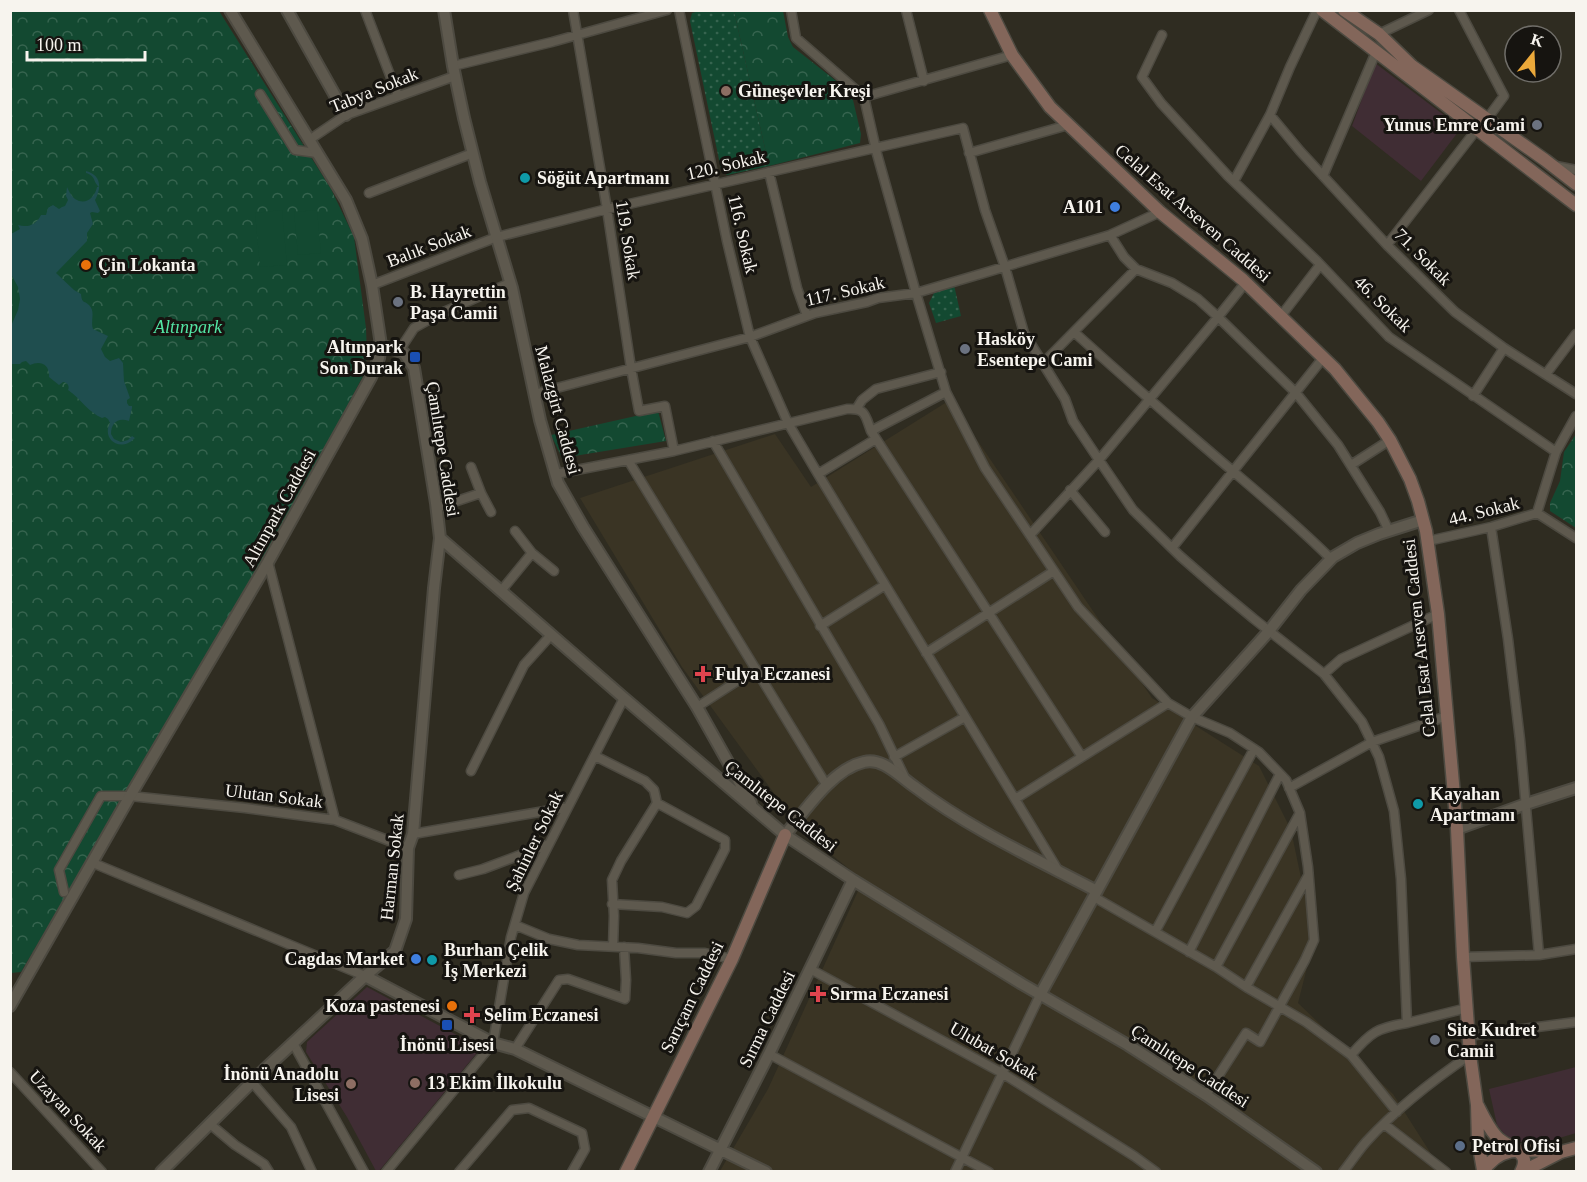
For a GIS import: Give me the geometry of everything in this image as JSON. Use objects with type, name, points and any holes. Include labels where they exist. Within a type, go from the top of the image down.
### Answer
[{"type":"main road","name":"Celal Esat Arseven Caddesi","points":[[990,10],[1012,55],[1050,107],[1160,212],[1246,282],[1323,358],[1363,402],[1390,440],[1410,479],[1428,541],[1438,614],[1457,829],[1468,1036],[1483,1171]]},
{"type":"main road","points":[[1322,10],[1576,205]]},
{"type":"main road","points":[[1344,10],[1379,34],[1412,66],[1576,184]]},
{"type":"main road","name":"Sarıçam Caddesi","points":[[626,1172],[732,959],[785,835]]},
{"type":"main road","points":[[1477,1105],[1496,1136],[1523,1157],[1522,1172]]},
{"type":"main road","points":[[1522,1172],[1561,1152],[1576,1148]]},
{"type":"main road","points":[[1483,1171],[1500,1154],[1515,1149],[1561,1152]]},
{"type":"street","name":"Altınpark Caddesi","points":[[10,1006],[14,990],[93,863],[268,562],[371,377],[379,358],[381,345],[372,285],[362,239],[346,200],[230,10]]},
{"type":"street","points":[[287,10],[346,115]]},
{"type":"street","points":[[365,10],[398,96]]},
{"type":"street","name":"Malazgirt Caddesi","points":[[444,10],[454,71],[473,153],[510,283],[540,420],[558,483],[583,527],[697,707],[755,810]]},
{"type":"street","name":"119. Sokak","points":[[573,10],[639,411],[665,406],[674,451]]},
{"type":"street","name":"Tabya Sokak","points":[[309,140],[346,115],[398,96],[454,71],[667,10]]},
{"type":"street","name":"116. Sokak","points":[[679,10],[727,241],[750,337],[788,423],[1058,871]]},
{"type":"street","points":[[791,10],[796,39],[864,97],[916,292],[946,392],[985,468],[1078,607],[1168,703],[1192,717],[1230,733],[1259,752],[1286,780],[1300,813],[1314,940],[1260,1042],[1246,1033],[1206,1095]]},
{"type":"street","points":[[906,10],[924,81]]},
{"type":"street","points":[[1234,181],[1270,115],[1317,10]]},
{"type":"street","points":[[1379,34],[1429,10]]},
{"type":"street","points":[[1459,10],[1504,96],[1487,119]]},
{"type":"street","name":"46. Sokak","points":[[1162,35],[1142,77],[1161,103],[1234,181],[1320,265],[1389,337],[1556,452]]},
{"type":"street","points":[[1323,176],[1376,52]]},
{"type":"street","points":[[864,97],[1012,55]]},
{"type":"street","points":[[280,92],[259,94],[296,150],[317,153]]},
{"type":"street","name":"71. Sokak","points":[[1270,115],[1387,245],[1455,312],[1504,348],[1576,394]]},
{"type":"street","points":[[1068,125],[969,153],[984,210],[1005,267],[1024,333],[1065,399],[1073,421],[1133,510],[1172,548],[1269,631],[1324,674],[1362,722],[1379,757],[1394,811],[1401,879],[1407,1023]]},
{"type":"street","name":"120. Sokak","points":[[497,237],[607,209],[963,128],[969,153]]},
{"type":"street","points":[[1387,245],[1477,129]]},
{"type":"street","points":[[369,193],[473,153]]},
{"type":"street","points":[[1552,166],[1576,170]]},
{"type":"street","points":[[769,172],[797,288],[807,316]]},
{"type":"street","name":"117. Sokak","points":[[534,394],[750,337],[807,316],[878,298],[916,292],[1005,267],[1110,236],[1160,212]]},
{"type":"street","points":[[1110,236],[1124,257],[1136,269],[1181,288],[1198,298],[1296,393],[1338,445],[1380,512],[1389,531]]},
{"type":"street","name":"Balık Sokak","points":[[372,285],[497,237]]},
{"type":"street","points":[[1281,316],[1320,265]]},
{"type":"street","points":[[1042,364],[1136,269]]},
{"type":"street","points":[[1030,535],[1099,459],[1246,282]]},
{"type":"street","points":[[381,345],[399,351],[414,328],[439,314],[510,283]]},
{"type":"street","points":[[1074,332],[1277,508],[1331,559]]},
{"type":"street","points":[[1546,374],[1576,334]]},
{"type":"street","points":[[1473,396],[1504,348]]},
{"type":"street","name":"Çamlıtepe Caddesi","points":[[399,351],[404,353],[414,368],[440,538],[785,835],[853,880],[1040,995],[1128,1045],[1206,1095],[1316,1172]]},
{"type":"street","points":[[1172,548],[1323,358]]},
{"type":"street","points":[[857,408],[862,400],[876,389],[941,372]]},
{"type":"street","points":[[818,474],[874,435],[946,392]]},
{"type":"street","points":[[556,474],[674,451],[857,408],[864,413],[874,435],[1082,757]]},
{"type":"street","points":[[1537,513],[1556,452],[1576,416]]},
{"type":"street","points":[[1351,465],[1390,440]]},
{"type":"street","points":[[713,441],[879,724],[907,781]]},
{"type":"street","points":[[628,460],[826,786]]},
{"type":"street","points":[[471,467],[491,513]]},
{"type":"street","points":[[1070,490],[1105,532]]},
{"type":"street","points":[[436,508],[481,493]]},
{"type":"street","name":"44. Sokak","points":[[1428,541],[1491,527],[1537,513],[1576,538]]},
{"type":"street","points":[[955,1172],[1040,995],[1192,717],[1269,631],[1301,590],[1331,559],[1357,543],[1423,520]]},
{"type":"street","points":[[1491,527],[1508,639],[1526,804],[1539,955]]},
{"type":"street","points":[[515,531],[532,553],[554,571]]},
{"type":"street","name":"Harman Sokak","points":[[162,1171],[293,1043],[394,951],[406,920],[408,848],[413,834],[440,538]]},
{"type":"street","points":[[501,591],[532,553]]},
{"type":"street","points":[[268,562],[335,820]]},
{"type":"street","points":[[926,653],[1054,571]]},
{"type":"street","points":[[820,626],[885,585]]},
{"type":"street","points":[[1324,674],[1341,659],[1438,614]]},
{"type":"street","points":[[471,771],[524,665],[551,635]]},
{"type":"street","points":[[697,707],[756,669]]},
{"type":"street","name":"Şahinler Sokak","points":[[493,1043],[511,937],[524,893],[624,698]]},
{"type":"street","points":[[1015,799],[1168,703]]},
{"type":"street","points":[[1289,788],[1372,742],[1447,716]]},
{"type":"street","points":[[894,756],[965,717]]},
{"type":"street","points":[[1155,932],[1254,749]]},
{"type":"street","points":[[595,756],[645,781],[654,790],[657,803],[621,861],[612,880],[613,947]]},
{"type":"street","points":[[785,835],[826,786],[846,768],[866,761],[882,763],[928,797],[980,829],[1058,871],[1306,1022],[1351,1055],[1397,1112]]},
{"type":"street","points":[[1189,952],[1280,774]]},
{"type":"street","points":[[1457,829],[1576,788]]},
{"type":"street","name":"Ulutan Sokak","points":[[64,892],[59,870],[101,796],[130,796],[335,820],[408,848]]},
{"type":"street","points":[[612,904],[662,907],[687,913],[696,906],[725,849],[724,840],[657,803]]},
{"type":"street","points":[[413,834],[568,807]]},
{"type":"street","points":[[1216,967],[1300,813]]},
{"type":"street","points":[[459,875],[483,869],[549,844]]},
{"type":"street","points":[[93,863],[364,976],[493,1043],[515,1049],[766,1172]]},
{"type":"street","points":[[1246,987],[1308,875]]},
{"type":"street","name":"Sırma Caddesi","points":[[709,1172],[853,880]]},
{"type":"street","points":[[515,925],[549,939],[578,945],[676,953],[705,953],[732,959]]},
{"type":"street","points":[[515,1049],[559,980],[568,980],[625,999],[624,947]]},
{"type":"street","points":[[1463,957],[1539,955],[1576,949]]},
{"type":"street","name":"Ulubat Sokak","points":[[810,969],[1002,1072],[1156,1172]]},
{"type":"street","points":[[1351,1055],[1366,1038],[1384,1027],[1467,1008]]},
{"type":"street","points":[[1468,1036],[1576,1022]]},
{"type":"street","points":[[293,1043],[364,1172]]},
{"type":"street","points":[[386,1172],[493,1043]]},
{"type":"street","points":[[769,1054],[989,1172]]},
{"type":"street","points":[[1343,1172],[1365,1142],[1397,1112],[1438,1077],[1470,1055]]},
{"type":"street","name":"Uzayan Sokak","points":[[10,1072],[102,1172]]},
{"type":"street","points":[[252,1082],[291,1127],[312,1172]]},
{"type":"street","points":[[459,1172],[512,1110],[529,1108],[582,1133],[585,1149],[572,1172]]},
{"type":"street","points":[[210,1124],[235,1145],[264,1164],[269,1172]]},
{"type":"street","points":[[1384,1124],[1446,1172]]},
{"type":"shaded area","points":[[1375,63],[1461,128],[1421,181],[1352,126]]},
{"type":"shaded area","points":[[950,400],[1152,698],[1259,766],[1291,830],[1314,940],[1298,1003],[1393,1094],[1442,1171],[720,1171],[768,1089],[863,880],[803,832],[784,807],[682,667],[580,498],[775,434],[811,487]]},
{"type":"shaded area","points":[[367,987],[481,1048],[379,1171],[376,1171],[347,1117],[306,1052],[307,1042]]},
{"type":"shaded area","points":[[1576,1067],[1576,1133],[1546,1142],[1519,1142],[1505,1135],[1497,1125],[1489,1089]]},
{"type":"green space","name":"Altınpark","points":[[10,11],[219,11],[331,189],[354,237],[366,328],[367,356],[363,376],[286,521],[21,972],[11,973]]},
{"type":"green space","points":[[734,11],[769,166],[727,175],[721,169],[690,21],[692,13]]},
{"type":"green space","points":[[734,11],[783,11],[788,37],[793,47],[840,84],[853,100],[861,134],[860,143],[769,166]]},
{"type":"green space","points":[[282,210],[287,265],[260,267],[255,213]]},
{"type":"green space","points":[[317,210],[321,253],[298,255],[294,212]]},
{"type":"green space","points":[[954,285],[961,316],[936,323],[929,303],[934,293]]},
{"type":"green space","points":[[658,411],[666,441],[562,458],[551,435]]},
{"type":"green space","points":[[1576,434],[1576,528],[1550,511],[1550,503],[1560,481],[1564,452]]},
{"type":"water","points":[[86,171],[95,175],[99,187],[93,177]]},
{"type":"water","points":[[67,187],[71,195],[79,201],[86,201],[99,187],[95,200],[100,211],[90,213],[93,224],[87,233],[87,241],[56,273],[81,294],[83,301],[91,308],[93,329],[108,336],[101,349],[105,357],[110,361],[119,358],[123,363],[124,381],[130,398],[127,403],[132,408],[129,421],[116,422],[111,434],[114,439],[121,442],[132,436],[135,438],[124,444],[110,439],[108,419],[102,418],[89,409],[68,390],[67,383],[63,382],[59,385],[49,377],[48,369],[44,364],[30,365],[26,361],[11,364],[11,326],[20,299],[18,287],[11,274],[11,234],[20,229],[18,225],[28,226],[41,215],[46,215],[48,208],[53,205],[59,209],[65,206],[68,200]]},
{"type":"place","name":"Güneşevler Kreşi","points":[[726,91]]},
{"type":"place","name":"Yunus Emre Cami","points":[[1537,125]]},
{"type":"place","name":"Söğüt Apartmanı","points":[[525,178]]},
{"type":"place","name":"A101","points":[[1115,207]]},
{"type":"place","name":"Çin Lokanta","points":[[86,265]]},
{"type":"place","name":"B. Hayrettin Paşa Camii","points":[[398,302]]},
{"type":"place","name":"Hasköy Esentepe Cami","points":[[965,349]]},
{"type":"place","name":"Altınpark Son Durak","points":[[415,357]]},
{"type":"place","name":"Fulya Eczanesi","points":[[703,674]]},
{"type":"place","name":"Kayahan Apartmanı","points":[[1418,804]]},
{"type":"place","name":"Cagdas Market","points":[[416,959]]},
{"type":"place","name":"Burhan Çelik İş Merkezi","points":[[432,960]]},
{"type":"place","name":"Sırma Eczanesi","points":[[818,994]]},
{"type":"place","name":"Koza pastenesi","points":[[452,1006]]},
{"type":"place","name":"Selim Eczanesi","points":[[472,1015]]},
{"type":"place","name":"İnönü Lisesi","points":[[447,1025]]},
{"type":"place","name":"Site Kudret Camii","points":[[1435,1040]]},
{"type":"place","name":"13 Ekim İlkokulu","points":[[415,1083]]},
{"type":"place","name":"İnönü Anadolu Lisesi","points":[[351,1084]]},
{"type":"place","name":"Petrol Ofisi","points":[[1460,1146]]}]
